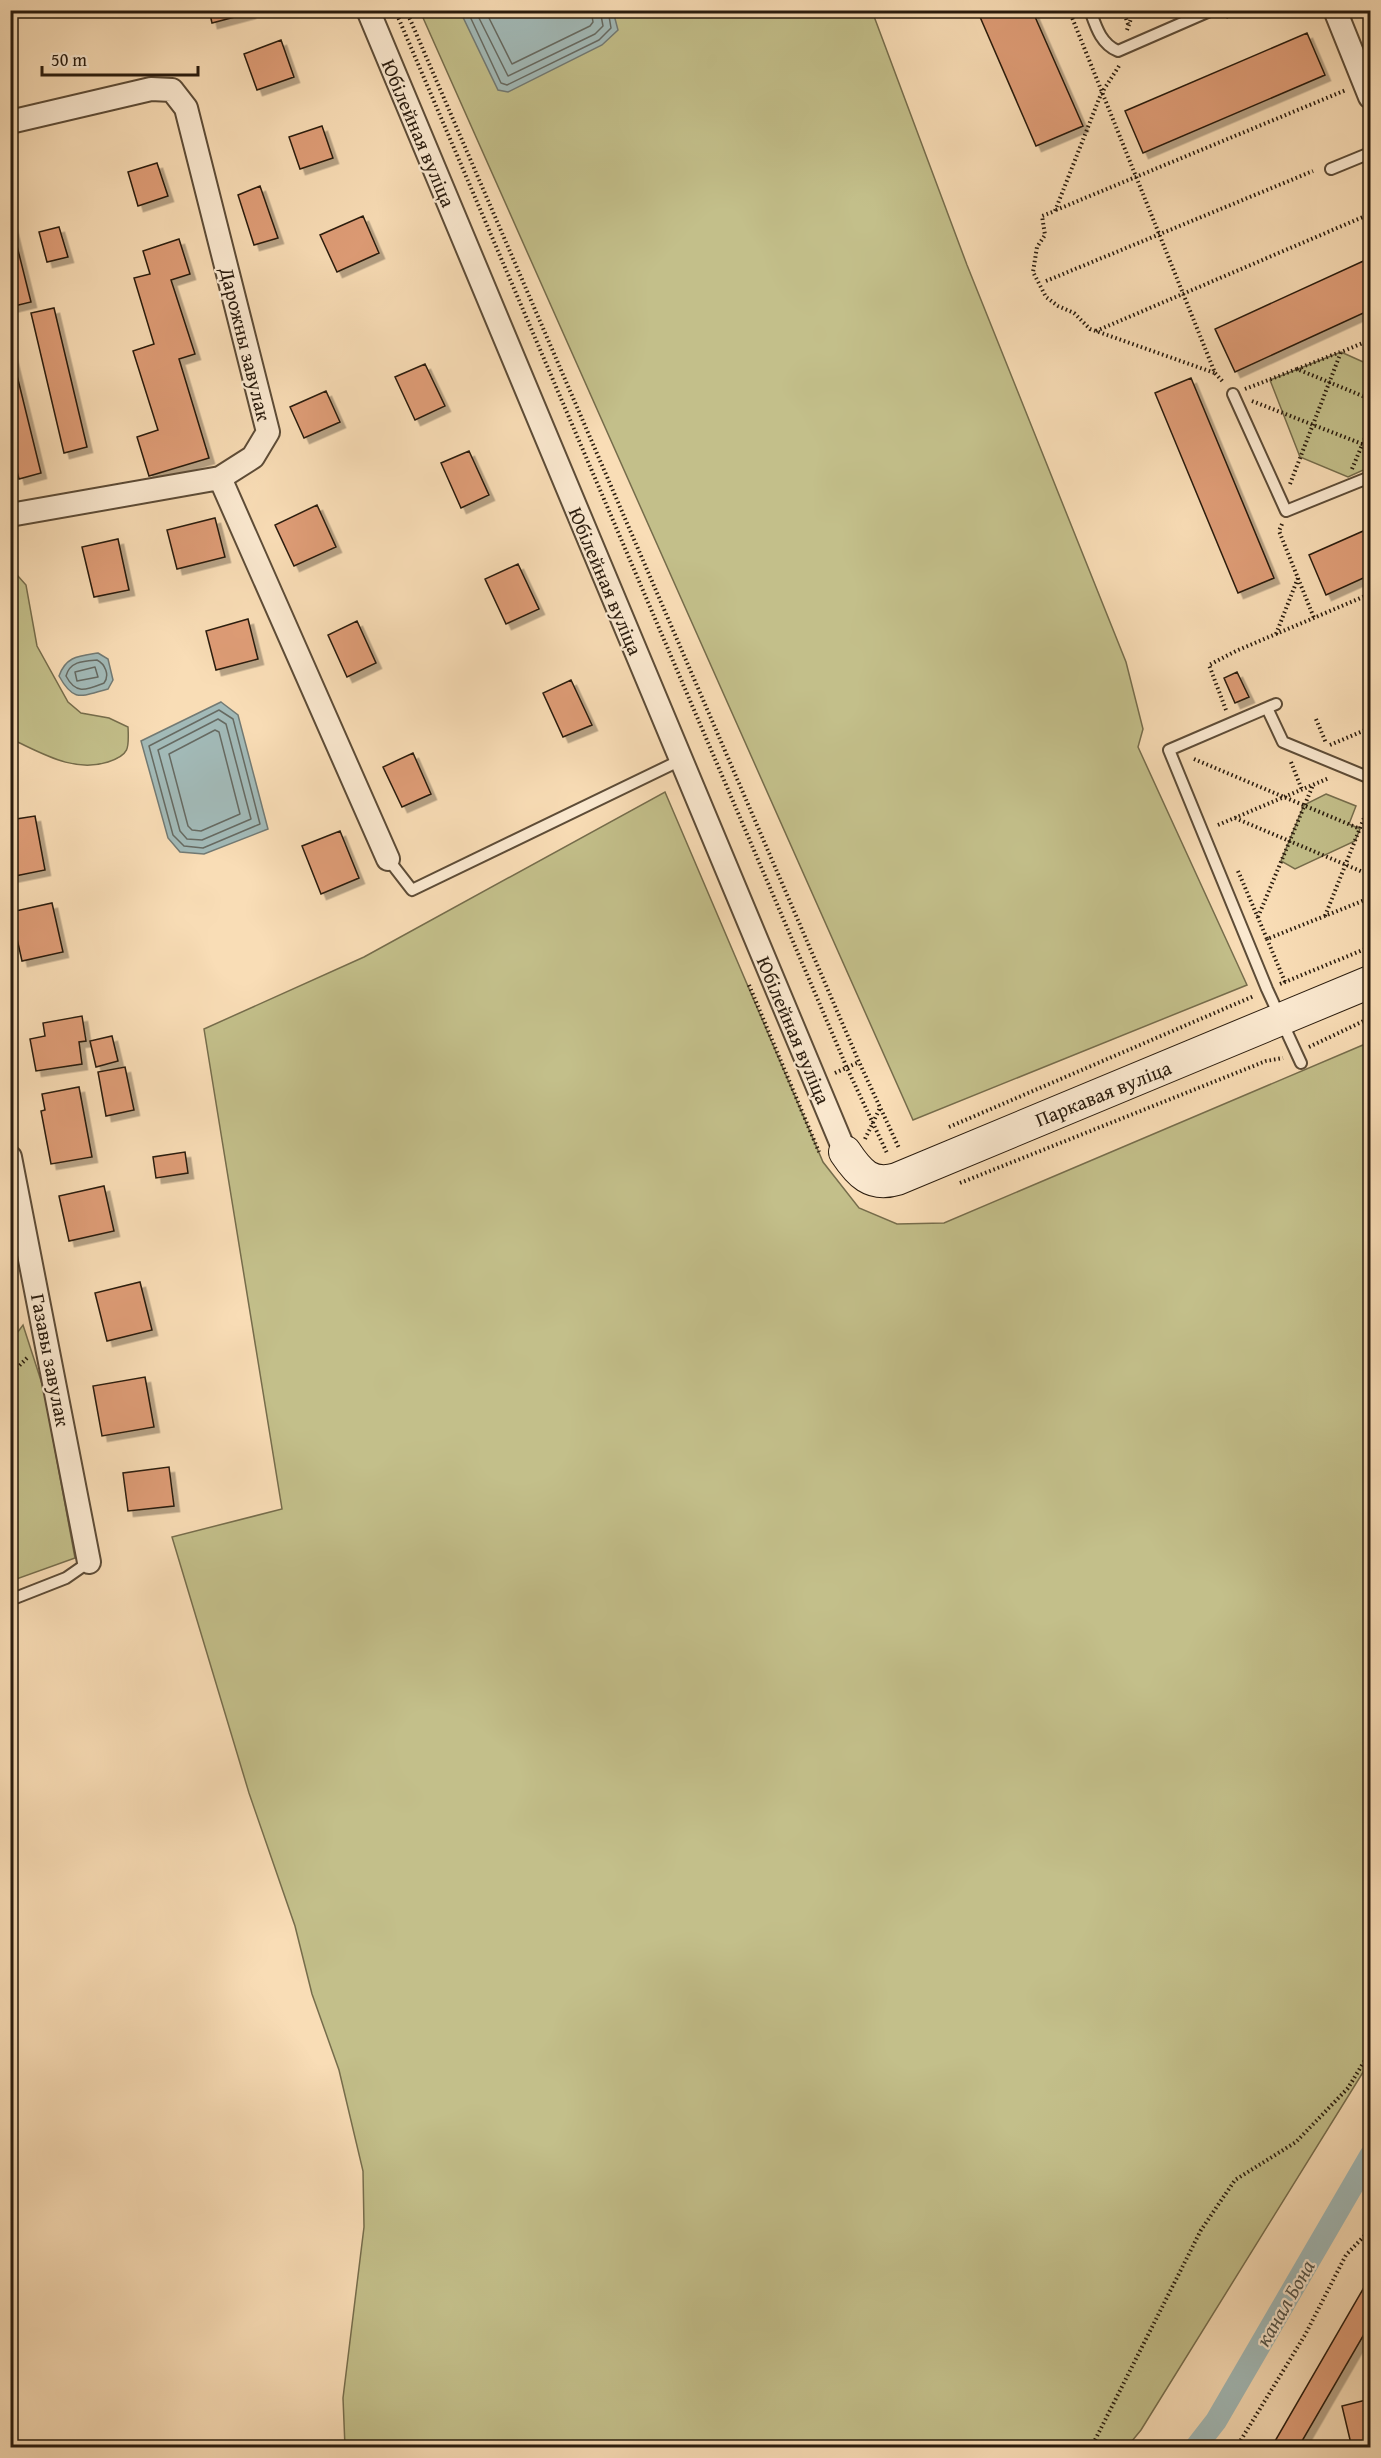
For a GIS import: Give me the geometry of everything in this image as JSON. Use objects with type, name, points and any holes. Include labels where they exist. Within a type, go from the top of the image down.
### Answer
[{"type":"street","name":"Юбілейная вуліца","points":[[368,10],[816,1081],[854,1148]]},
{"type":"street","points":[[1335,10],[1362,92]]},
{"type":"street","name":"Дарожны завулак","points":[[10,122],[151,89],[172,90],[186,108],[268,432],[253,457],[220,478]]},
{"type":"street","points":[[10,515],[220,478],[388,859]]},
{"type":"street","name":"Паркавая вуліца","points":[[854,1148],[865,1177],[876,1182],[897,1179],[1371,982]]},
{"type":"street","name":"Газавы завулак","points":[[10,1157],[89,1562]]},
{"type":"lane","points":[[1090,10],[1099,33],[1109,47],[1118,51],[1212,10]]},
{"type":"lane","points":[[1331,169],[1371,153]]},
{"type":"lane","points":[[1233,394],[1284,507],[1371,477]]},
{"type":"lane","points":[[1298,1058],[1267,989],[1169,750],[1272,706],[1283,742],[1371,778]]},
{"type":"lane","points":[[388,859],[412,890],[681,760]]},
{"type":"lane","points":[[10,1600],[66,1578],[89,1562]]},
{"type":"path","points":[[395,10],[885,1154],[909,1144]]},
{"type":"path","points":[[406,10],[859,1062],[899,1148]]},
{"type":"path","points":[[1070,10],[1097,74],[1101,94],[1215,373],[1233,394],[1371,447]]},
{"type":"path","points":[[1122,10],[1128,25]]},
{"type":"path","points":[[1222,19],[1242,10]]},
{"type":"path","points":[[1055,211],[1101,94],[1120,63]]},
{"type":"path","points":[[1215,373],[1090,329],[1074,313],[1058,306],[1046,297],[1033,272],[1037,247],[1045,235],[1042,216],[1362,92]]},
{"type":"path","points":[[1046,281],[1313,171]]},
{"type":"path","points":[[1096,331],[1371,214]]},
{"type":"path","points":[[1233,394],[1371,340]]},
{"type":"path","points":[[1314,618],[1279,531],[1284,507],[1341,352]]},
{"type":"path","points":[[1297,369],[1371,399]]},
{"type":"path","points":[[1342,488],[1371,426]]},
{"type":"path","points":[[1275,634],[1298,578]]},
{"type":"path","points":[[1231,723],[1209,665],[1275,634],[1371,594]]},
{"type":"path","points":[[1327,746],[1371,728]]},
{"type":"path","points":[[1283,742],[1302,790]]},
{"type":"path","points":[[1192,765],[1197,750]]},
{"type":"path","points":[[1194,759],[1360,829]]},
{"type":"path","points":[[1218,825],[1349,770]]},
{"type":"path","points":[[1258,917],[1313,785]]},
{"type":"path","points":[[1324,917],[1370,806]]},
{"type":"path","points":[[1214,815],[1222,836]]},
{"type":"path","points":[[1235,818],[1371,875]]},
{"type":"path","points":[[1236,866],[1285,982]]},
{"type":"path","points":[[1267,939],[1371,898]]},
{"type":"path","points":[[941,1130],[1267,989],[1371,947]]},
{"type":"path","points":[[952,1186],[1266,1061],[1298,1058],[1371,1018]]},
{"type":"path","points":[[816,1081],[859,1062]]},
{"type":"path","points":[[854,1148],[872,1125],[880,1108]]},
{"type":"path","points":[[1091,2448],[1201,2230],[1235,2180],[1296,2142],[1348,2088],[1371,2052]]},
{"type":"path","points":[[1236,2448],[1328,2292],[1347,2255],[1371,2230]]},
{"type":"shaded area","points":[[420,11],[872,11],[967,265],[1126,662],[1143,729],[1138,747],[1247,985],[913,1120]]},
{"type":"shaded area","points":[[1341,352],[1370,365],[1370,467],[1348,477],[1300,457],[1270,380]]},
{"type":"shaded area","points":[[10,567],[26,585],[37,646],[68,702],[81,713],[109,718],[128,727],[127,750],[121,757],[95,765],[82,765],[58,760],[11,739]]},
{"type":"shaded area","points":[[665,792],[823,1162],[859,1208],[897,1224],[944,1223],[1370,1042],[1370,2061],[1141,2430],[1127,2447],[345,2447],[343,2398],[364,2227],[363,2171],[339,2070],[312,1994],[295,1926],[249,1793],[172,1537],[282,1509],[204,1029],[364,957]]},
{"type":"shaded area","points":[[1326,794],[1356,806],[1349,824],[1360,829],[1355,841],[1295,869],[1281,861],[1304,805]]},
{"type":"shaded area","points":[[23,1325],[44,1390],[75,1558],[11,1581],[11,1341]]},
{"type":"water","points":[[460,11],[613,11],[618,30],[602,45],[508,92],[498,90]]},
{"type":"water","points":[[98,653],[108,659],[113,680],[108,689],[85,695],[74,694],[64,685],[59,676],[62,669],[74,658]]},
{"type":"water","points":[[221,702],[238,715],[268,829],[204,854],[180,852],[168,838],[141,741]]},
{"type":"building","points":[[209,10],[249,10],[250,13],[212,23]]},
{"type":"building","points":[[977,10],[1032,10],[1083,126],[1036,146]]},
{"type":"building","points":[[1307,33],[1325,75],[1143,153],[1125,111]]},
{"type":"building","points":[[281,40],[294,77],[257,90],[244,54]]},
{"type":"building","points":[[322,126],[333,158],[300,169],[289,137]]},
{"type":"building","points":[[157,163],[168,196],[138,206],[128,172]]},
{"type":"building","points":[[260,186],[278,238],[254,245],[238,195]]},
{"type":"building","points":[[363,216],[379,253],[337,272],[320,235]]},
{"type":"building","points":[[10,218],[31,302],[10,307]]},
{"type":"building","points":[[59,227],[68,257],[47,262],[39,232]]},
{"type":"building","points":[[179,239],[190,274],[171,280],[195,354],[179,359],[209,458],[149,476],[137,437],[158,430],[133,351],[154,344],[134,278],[150,274],[143,251]]},
{"type":"building","points":[[1370,258],[1370,310],[1235,372],[1215,329]]},
{"type":"building","points":[[54,308],[87,447],[64,453],[31,313]]},
{"type":"building","points":[[10,347],[41,473],[19,479],[10,445]]},
{"type":"building","points":[[425,364],[445,406],[415,420],[395,377]]},
{"type":"building","points":[[1191,378],[1274,578],[1238,593],[1155,393]]},
{"type":"building","points":[[326,391],[340,422],[304,438],[290,407]]},
{"type":"building","points":[[469,451],[489,495],[461,508],[441,463]]},
{"type":"building","points":[[317,505],[336,547],[294,566],[275,525]]},
{"type":"building","points":[[215,518],[225,557],[177,569],[167,530]]},
{"type":"building","points":[[1370,528],[1370,575],[1326,595],[1309,555]]},
{"type":"building","points":[[118,539],[129,590],[94,597],[82,547]]},
{"type":"building","points":[[518,564],[539,609],[506,624],[485,579]]},
{"type":"building","points":[[248,619],[258,659],[216,670],[206,631]]},
{"type":"building","points":[[357,621],[376,663],[347,677],[328,635]]},
{"type":"building","points":[[1237,672],[1249,697],[1235,703],[1224,678]]},
{"type":"building","points":[[571,680],[592,725],[563,737],[543,693]]},
{"type":"building","points":[[413,753],[431,794],[402,807],[383,767]]},
{"type":"building","points":[[35,816],[45,870],[10,877],[10,820]]},
{"type":"building","points":[[340,831],[359,878],[321,894],[302,846]]},
{"type":"building","points":[[52,903],[63,952],[22,961],[11,912]]},
{"type":"building","points":[[82,1016],[86,1041],[79,1042],[82,1064],[36,1071],[30,1039],[45,1036],[43,1023]]},
{"type":"building","points":[[112,1036],[118,1061],[96,1067],[90,1041]]},
{"type":"building","points":[[125,1067],[134,1110],[106,1116],[98,1072]]},
{"type":"building","points":[[79,1087],[92,1157],[51,1164],[41,1111],[45,1110],[42,1094]]},
{"type":"building","points":[[185,1152],[188,1173],[156,1178],[153,1157]]},
{"type":"building","points":[[104,1186],[114,1231],[69,1241],[59,1196]]},
{"type":"building","points":[[140,1282],[152,1330],[107,1341],[95,1293]]},
{"type":"building","points":[[145,1377],[154,1427],[102,1436],[93,1386]]},
{"type":"building","points":[[169,1467],[174,1506],[128,1511],[123,1473]]},
{"type":"building","points":[[1370,2277],[1370,2324],[1298,2448],[1271,2448]]},
{"type":"building","points":[[1370,2399],[1370,2443],[1352,2448],[1342,2406]]},
{"type":"waterway","name":"канал Бона","points":[[1195,2448],[1216,2421],[1370,2156]]}]
